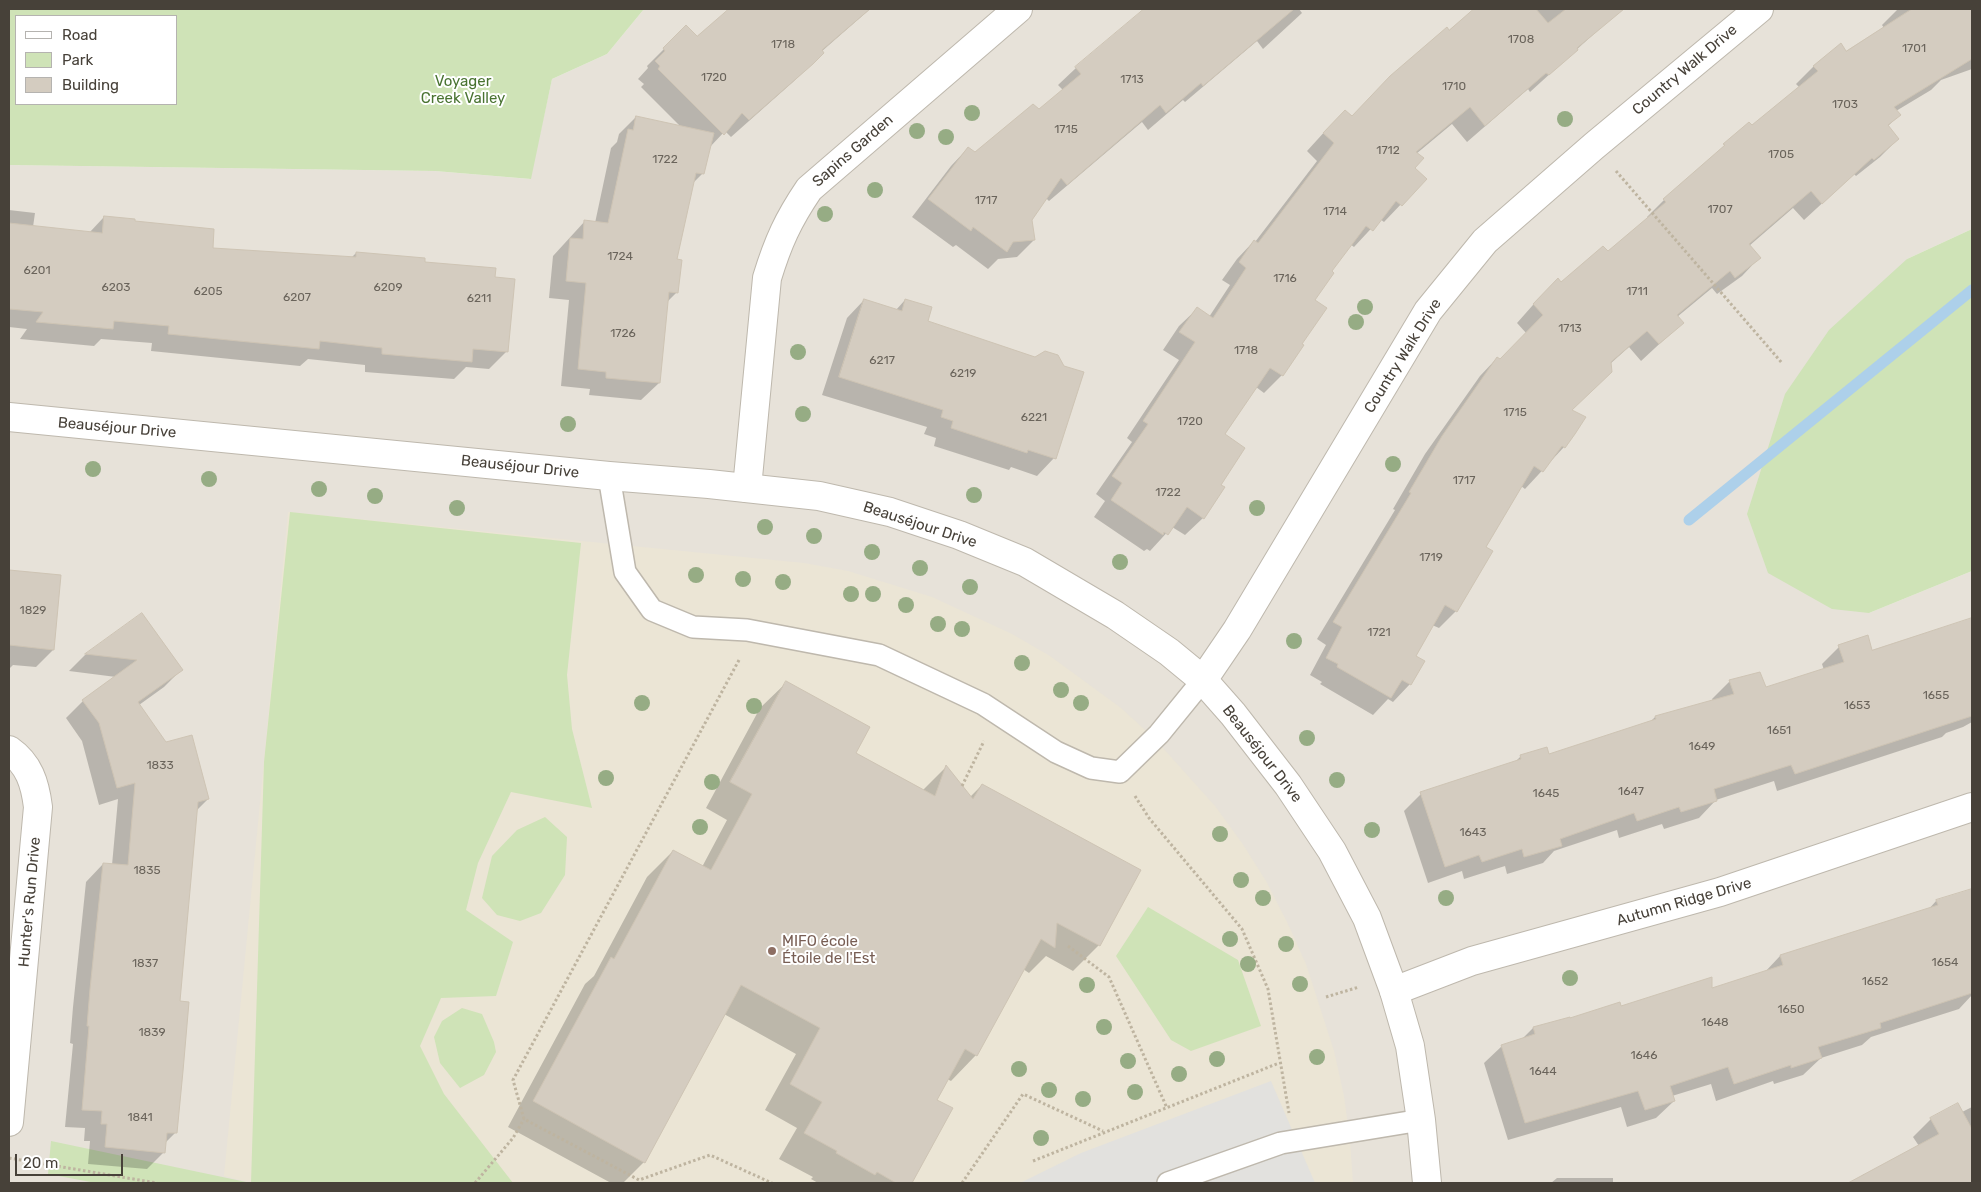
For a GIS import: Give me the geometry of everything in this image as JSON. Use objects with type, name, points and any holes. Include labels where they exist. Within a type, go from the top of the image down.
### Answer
[{"type":"street","name":"Sapins Garden","points":[[747,488],[767,278],[777,247],[791,215],[809,189],[1018,9]]},
{"type":"street","name":"Country Walk Drive","points":[[1203,680],[1237,630],[1428,311],[1485,241],[1594,146],[1759,9]]},
{"type":"street","name":"Beauséjour Drive","points":[[9,417],[819,496],[890,512],[959,535],[1025,562],[1115,615],[1169,652],[1203,680],[1233,714],[1288,785],[1332,852],[1367,918],[1394,991],[1410,1046],[1421,1120],[1427,1183]]},
{"type":"street","name":"Hunter's Run Drive","points":[[9,750],[26,767],[35,785],[38,807],[9,1122]]},
{"type":"street","name":"Autumn Ridge Drive","points":[[1394,991],[1472,962],[1720,892],[1972,807]]},
{"type":"lane","points":[[609,476],[625,572],[652,610],[693,627],[747,630],[879,655],[982,704],[1056,752],[1091,768],[1120,772],[1159,734],[1203,680]]},
{"type":"lane","points":[[1168,1183],[1280,1143],[1421,1120]]},
{"type":"path","points":[[1594,146],[1782,363]]},
{"type":"path","points":[[474,1183],[513,1138],[524,1119],[513,1080],[724,689]]},
{"type":"path","points":[[962,786],[998,713]]},
{"type":"path","points":[[1120,772],[1149,818],[1242,930],[1268,989],[1279,1063],[1294,1140]]},
{"type":"path","points":[[1068,946],[1109,977],[1167,1108]]},
{"type":"path","points":[[1033,1161],[1279,1063]]},
{"type":"path","points":[[962,1183],[1024,1094],[1104,1132]]},
{"type":"path","points":[[524,1119],[639,1180],[710,1155],[772,1183]]},
{"type":"path","points":[[9,1158],[158,1183]]},
{"type":"shaded area","points":[[644,9],[1972,9],[1972,229],[1907,259],[1869,613],[1972,571],[1972,1183],[9,1183],[9,165],[435,171],[530,179],[552,79],[607,54]]},
{"type":"shaded area","points":[[288,512],[804,563],[848,571],[932,597],[1012,634],[1050,656],[1121,708],[1154,738],[1215,806],[1242,843],[1266,881],[1306,964],[1334,1051],[1344,1096],[1353,1183],[252,1183],[224,1176]]},
{"type":"shaded area","points":[[1271,1081],[1315,1183],[1020,1183],[1081,1153]]},
{"type":"green space","name":"Voyager Creek Valley","points":[[9,9],[644,9],[607,54],[552,79],[531,179],[435,171],[9,165]]},
{"type":"green space","points":[[1972,229],[1972,571],[1869,613],[1832,609],[1768,573],[1747,514],[1785,394],[1829,330],[1907,259]]},
{"type":"green space","points":[[290,512],[581,543],[567,675],[572,729],[592,808],[511,792],[478,863],[466,910],[513,942],[496,996],[441,998],[420,1046],[444,1094],[513,1183],[251,1183],[264,762]]},
{"type":"green space","points":[[545,817],[567,837],[565,875],[541,913],[520,921],[497,915],[482,898],[492,856],[517,830]]},
{"type":"green space","points":[[1148,907],[1238,960],[1261,1026],[1191,1051],[1171,1040],[1116,956]]},
{"type":"green space","points":[[462,1008],[482,1014],[494,1042],[496,1052],[484,1075],[460,1088],[440,1063],[434,1037],[442,1021]]},
{"type":"green space","points":[[51,1141],[251,1183],[96,1183],[48,1174]]},
{"type":"building","points":[[729,9],[870,9],[822,50],[824,53],[813,64],[749,120],[742,113],[724,135],[658,69],[660,66],[655,61],[665,51],[663,48],[686,25],[697,36]]},
{"type":"building","points":[[1144,9],[1294,9],[1203,86],[1201,83],[1166,113],[1160,105],[1067,185],[1061,178],[1032,220],[1035,240],[1013,242],[1007,252],[973,227],[971,231],[928,199],[968,147],[975,152],[1033,104],[1039,109],[1081,74],[1075,67]]},
{"type":"building","points":[[1474,9],[1536,9],[1548,23],[1566,9],[1624,9],[1577,48],[1578,50],[1549,75],[1546,73],[1485,126],[1470,107],[1416,152],[1424,158],[1415,168],[1427,179],[1402,206],[1396,201],[1373,231],[1366,226],[1332,271],[1334,273],[1315,300],[1327,308],[1283,376],[1270,368],[1225,434],[1245,448],[1221,485],[1225,487],[1204,519],[1187,507],[1168,535],[1164,532],[1163,535],[1111,500],[1122,483],[1112,476],[1148,424],[1143,421],[1195,342],[1179,332],[1197,307],[1213,318],[1246,268],[1239,262],[1254,240],[1258,243],[1334,143],[1323,133],[1345,110],[1352,116],[1390,76],[1447,27],[1449,30]]},
{"type":"building","points":[[1912,9],[1972,9],[1972,59],[1894,107],[1901,115],[1888,125],[1899,139],[1874,160],[1872,158],[1822,204],[1811,191],[1749,244],[1761,258],[1735,278],[1730,271],[1677,315],[1684,323],[1659,344],[1647,331],[1611,362],[1612,372],[1572,410],[1586,417],[1565,448],[1562,446],[1543,472],[1534,466],[1486,547],[1493,551],[1457,612],[1445,605],[1416,656],[1425,661],[1411,685],[1402,680],[1391,698],[1337,667],[1338,664],[1326,658],[1342,627],[1333,622],[1411,493],[1409,492],[1442,436],[1497,357],[1500,359],[1543,315],[1533,304],[1558,278],[1561,282],[1603,246],[1608,251],[1666,202],[1663,199],[1725,145],[1723,144],[1749,122],[1752,125],[1818,71],[1813,66],[1841,43],[1846,51]]},
{"type":"building","points":[[636,116],[714,133],[704,174],[696,173],[677,259],[682,260],[678,293],[669,292],[660,383],[606,378],[606,372],[578,369],[586,283],[566,281],[570,238],[583,239],[584,220],[608,223],[628,129],[633,130]]},
{"type":"building","points":[[104,216],[214,229],[213,248],[356,257],[356,252],[425,258],[425,262],[496,268],[495,277],[515,279],[508,352],[473,349],[472,362],[382,354],[382,348],[320,341],[319,349],[168,334],[169,326],[114,321],[113,329],[36,322],[43,312],[9,309],[9,223],[102,233]]},
{"type":"building","points":[[864,299],[902,311],[905,299],[932,307],[928,321],[1035,357],[1045,351],[1058,355],[1064,366],[1084,372],[1056,459],[1028,450],[1027,453],[951,428],[953,421],[941,417],[943,410],[839,377]]},
{"type":"building","points":[[9,570],[61,575],[54,650],[9,645]]},
{"type":"building","points":[[142,613],[183,670],[138,702],[166,742],[192,735],[209,799],[198,802],[180,1001],[189,1002],[183,1071],[177,1133],[167,1133],[165,1153],[105,1147],[107,1124],[101,1124],[102,1111],[82,1110],[90,989],[103,863],[128,865],[135,783],[117,788],[99,723],[82,700],[137,660],[85,654]]},
{"type":"building","points":[[1972,618],[1972,716],[1795,774],[1791,765],[1714,789],[1717,801],[1681,812],[1679,807],[1637,821],[1634,813],[1560,839],[1562,846],[1524,857],[1522,849],[1482,862],[1479,855],[1445,867],[1420,792],[1521,759],[1520,755],[1547,747],[1549,754],[1656,719],[1655,716],[1734,694],[1729,680],[1760,672],[1766,687],[1844,662],[1838,645],[1868,635],[1872,650]]},
{"type":"building","points":[[786,681],[870,727],[856,753],[935,796],[946,765],[973,799],[982,784],[1141,870],[1100,946],[1057,923],[1055,948],[1041,939],[977,1056],[965,1049],[937,1100],[953,1108],[912,1183],[896,1183],[877,1172],[875,1175],[804,1133],[822,1102],[790,1084],[820,1028],[741,985],[645,1163],[533,1101],[611,957],[614,959],[673,850],[711,870],[752,794],[730,782]]},
{"type":"building","points":[[1972,889],[1972,993],[1880,1023],[1881,1028],[1818,1047],[1822,1058],[1791,1068],[1791,1065],[1734,1084],[1728,1067],[1670,1086],[1675,1101],[1645,1110],[1638,1091],[1525,1123],[1501,1045],[1535,1034],[1533,1027],[1570,1018],[1620,1002],[1621,1006],[1712,977],[1712,988],[1783,965],[1780,955],[1938,905],[1936,900]]},
{"type":"building","points":[[1958,1103],[1972,1129],[1972,1183],[1848,1183],[1939,1134],[1930,1118]]},
{"type":"waterway","points":[[1689,520],[1972,290]]},
{"type":"place","name":"MIFO école Étoile de l'Est","points":[[772,951]]}]
